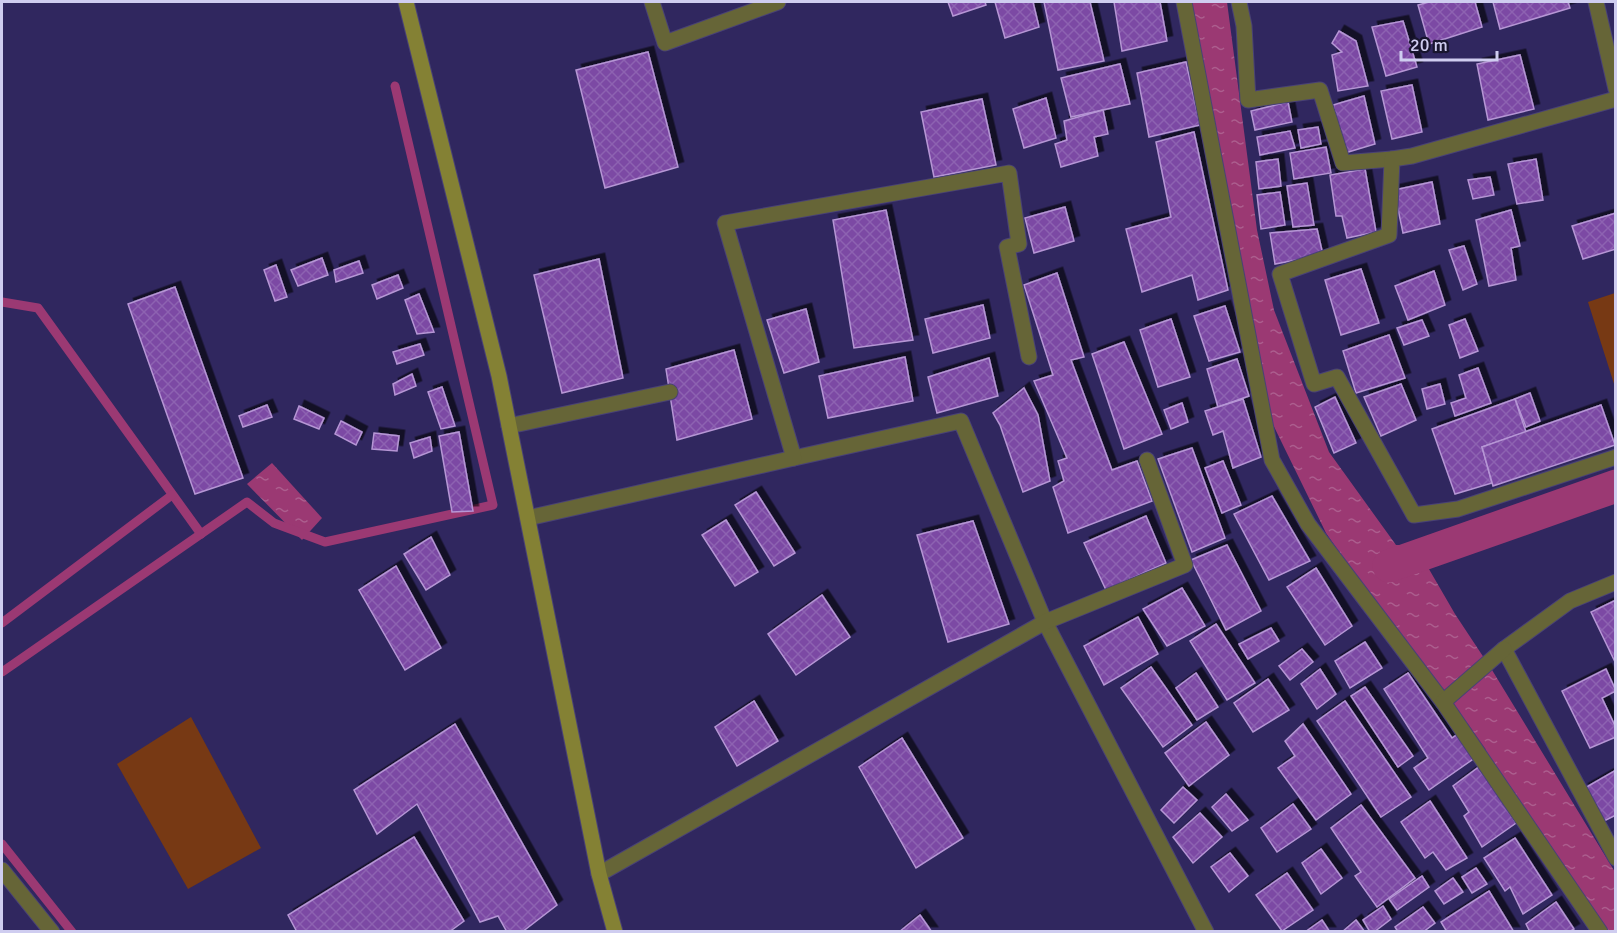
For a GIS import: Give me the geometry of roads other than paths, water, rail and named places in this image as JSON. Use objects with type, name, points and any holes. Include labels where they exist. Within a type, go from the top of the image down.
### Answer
[{"type":"street","points":[[406,2],[499,376],[599,874],[615,932]]},
{"type":"street","points":[[652,2],[665,43],[778,2]]},
{"type":"street","points":[[1184,2],[1272,460],[1308,524],[1443,702],[1600,932]]},
{"type":"street","points":[[1239,2],[1244,26],[1248,100],[1320,90],[1342,164],[1412,156],[1616,99]]},
{"type":"street","points":[[1596,2],[1616,89]]},
{"type":"street","points":[[1392,159],[1389,234],[1280,274],[1314,384],[1337,377],[1414,515],[1458,509],[1616,457]]},
{"type":"street","points":[[794,458],[725,223],[1010,173],[1019,244],[1007,247],[1029,357]]},
{"type":"street","points":[[509,426],[670,392]]},
{"type":"street","points":[[528,518],[960,421],[1044,622],[1206,932]]},
{"type":"street","points":[[599,874],[1044,622],[1185,565],[1147,460]]},
{"type":"street","points":[[1443,702],[1504,649],[1570,601],[1616,582]]},
{"type":"street","points":[[1504,649],[1616,858]]},
{"type":"street","points":[[2,870],[52,932]]},
{"type":"water","points":[[1184,2],[1227,2],[1257,230],[1274,310],[1329,452],[1396,545],[1415,545],[1455,614],[1492,670],[1615,872],[1615,931],[1600,931],[1326,533],[1262,402],[1233,297],[1200,129]]},
{"type":"water","points":[[272,463],[322,518],[302,540],[247,484]]},
{"type":"waterway","points":[[2,672],[247,502],[274,523],[325,542],[493,505],[395,86]]},
{"type":"waterway","points":[[2,302],[38,308],[201,534]]},
{"type":"waterway","points":[[1389,566],[1616,486]]},
{"type":"waterway","points":[[2,623],[172,495]]},
{"type":"waterway","points":[[2,844],[72,932]]}]
